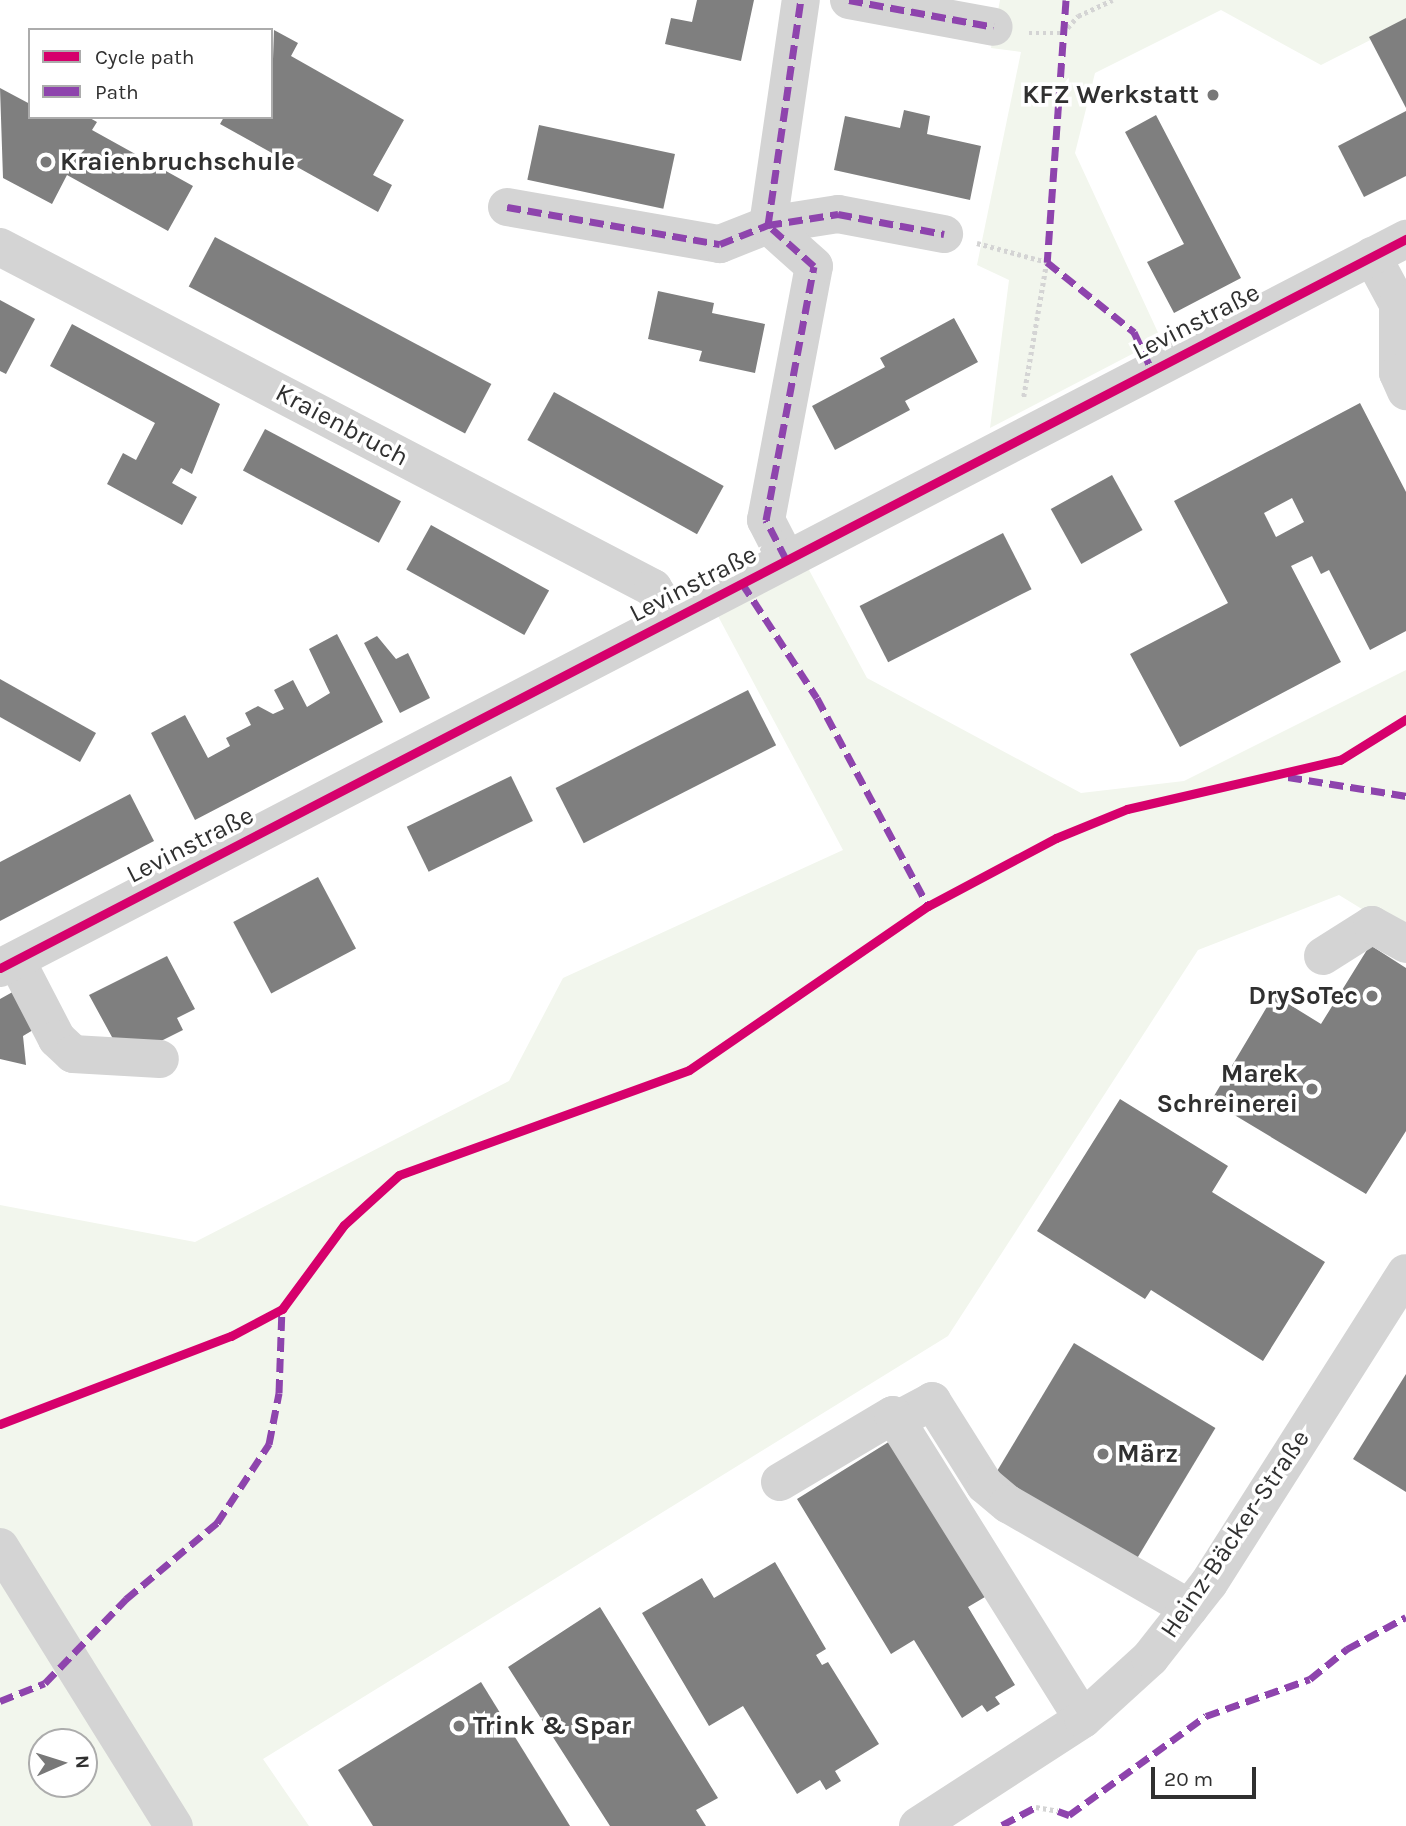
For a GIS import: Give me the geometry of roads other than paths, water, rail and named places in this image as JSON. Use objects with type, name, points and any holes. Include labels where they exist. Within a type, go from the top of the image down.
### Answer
[{"type":"street","points":[[768,225],[801,0]]},
{"type":"street","points":[[849,0],[994,27]]},
{"type":"street","points":[[506,207],[720,244],[768,225],[838,214],[944,234]]},
{"type":"street","points":[[768,225],[814,266],[766,520],[786,559]]},
{"type":"street","name":"Levinstraße","points":[[8,964],[1038,426],[1406,239]]},
{"type":"street","name":"Kraienbruch","points":[[0,247],[653,589],[672,618]]},
{"type":"street","points":[[1372,256],[1398,304],[1398,373],[1406,391]]},
{"type":"street","points":[[1323,956],[1372,925],[1406,944]]},
{"type":"street","points":[[8,964],[57,1039],[73,1054],[160,1059]]},
{"type":"street","name":"Heinz-Bäcker-Straße","points":[[918,1826],[1083,1719],[1135,1674],[1189,1608],[1406,1273]]},
{"type":"street","points":[[897,1420],[933,1401],[985,1485],[1008,1504],[1189,1608]]},
{"type":"street","points":[[780,1482],[893,1415],[1083,1719]]},
{"type":"street","points":[[0,1547],[174,1826]]},
{"type":"place","name":"KFZ Werkstatt","points":[[1213,95]]},
{"type":"place","name":"Kraienbruchschule","points":[[46,162]]},
{"type":"place","name":"DrySoTec","points":[[1372,996]]},
{"type":"place","name":"Marek Schreinerei","points":[[1312,1089]]},
{"type":"place","name":"März","points":[[1103,1454]]},
{"type":"place","name":"Trink & Spar","points":[[459,1726]]}]
